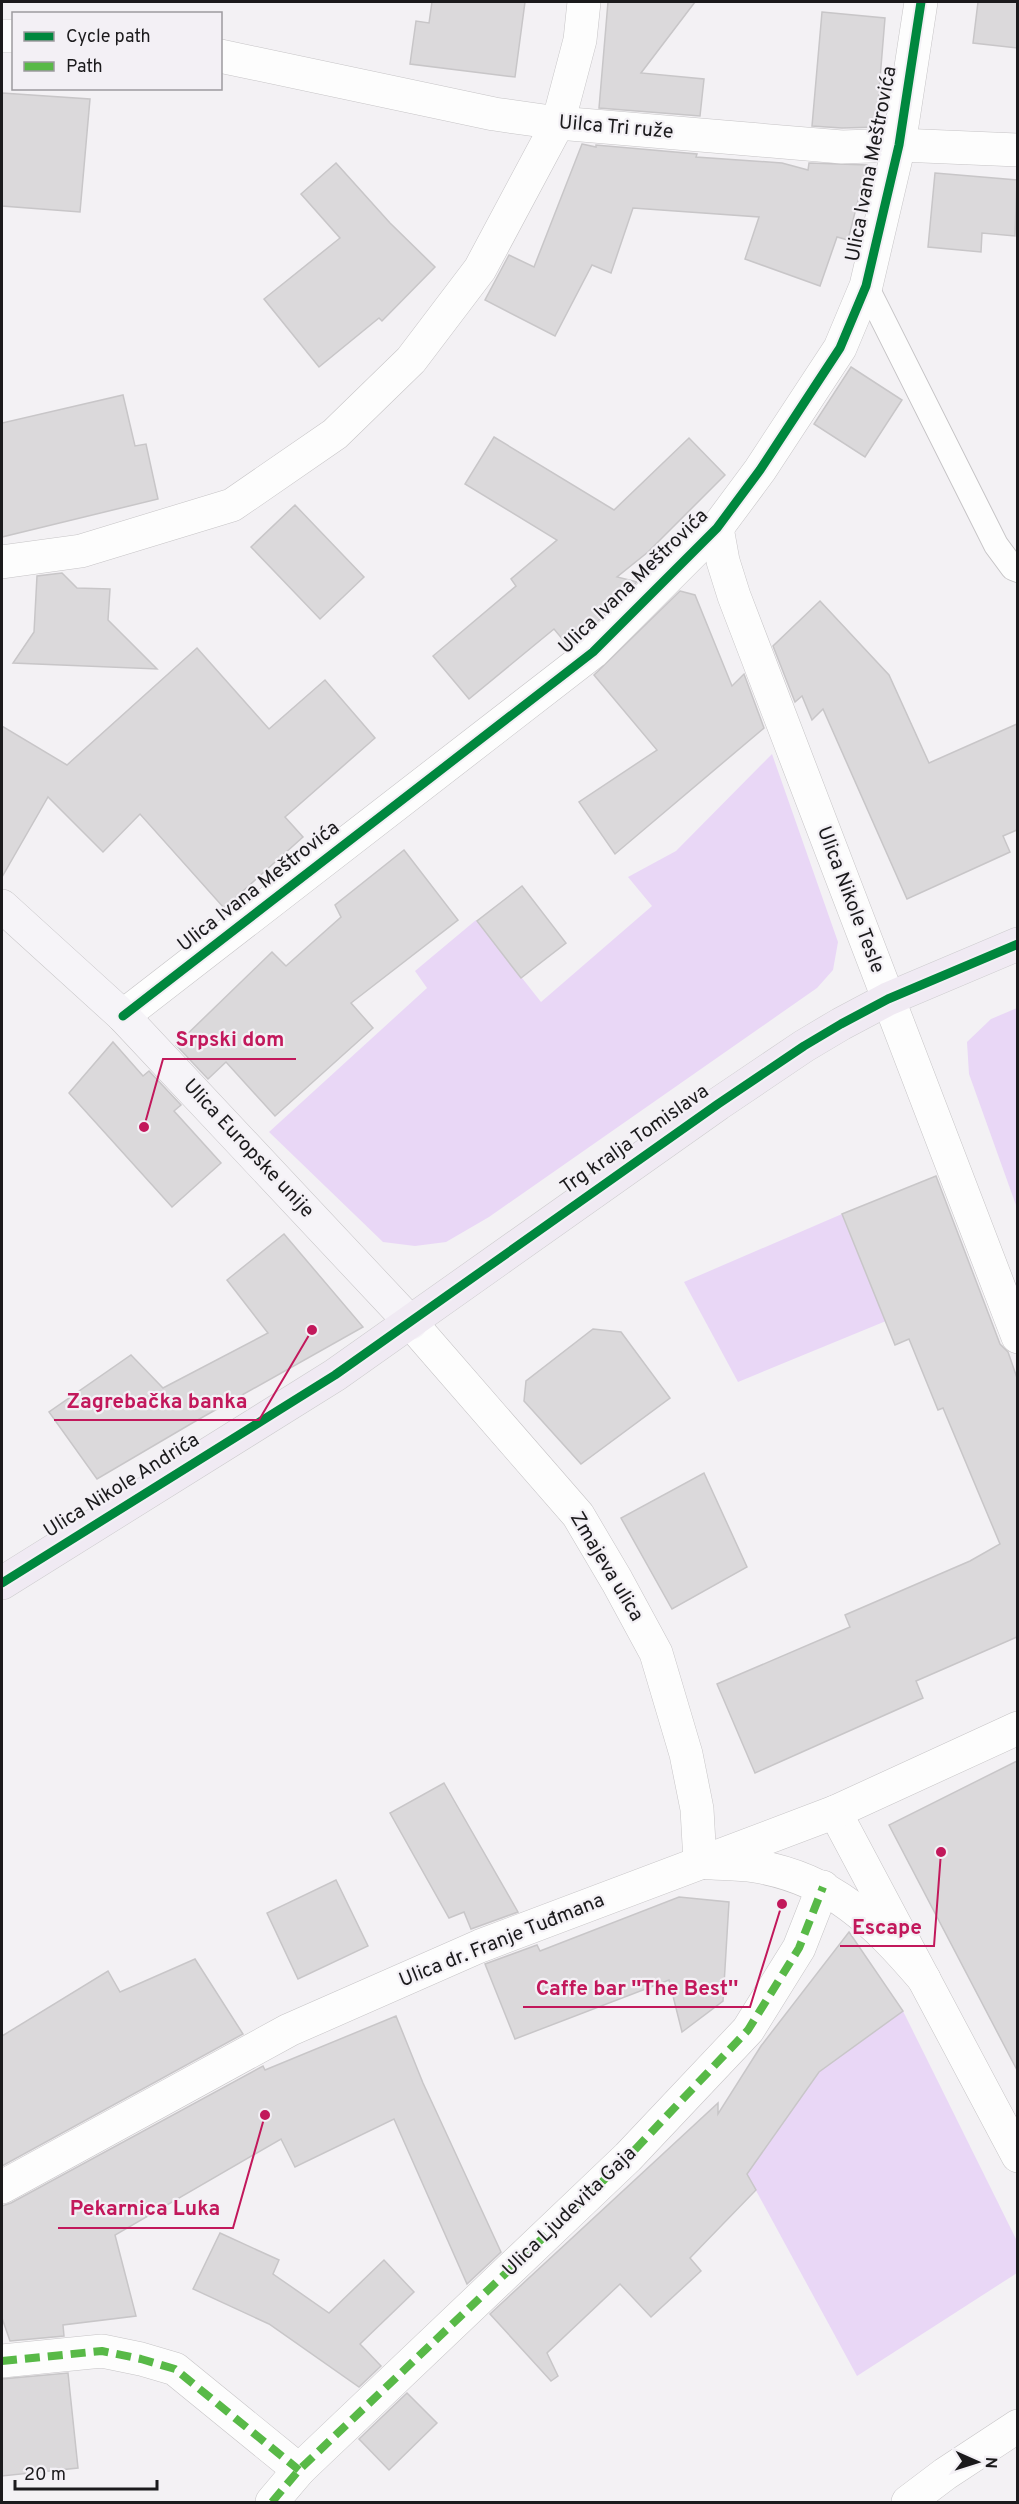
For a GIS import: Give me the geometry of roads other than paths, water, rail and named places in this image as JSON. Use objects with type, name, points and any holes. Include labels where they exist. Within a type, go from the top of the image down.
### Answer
[{"type":"main road","name":"Ulica Europske unije","points":[[2,906],[123,1016],[411,1323]]},
{"type":"main road","name":"Trg kralja Tomislava","points":[[411,1323],[718,1104],[804,1046],[888,999],[1017,944]]},
{"type":"main road","name":"Ulica Nikole Andrića","points":[[2,1583],[335,1375],[411,1323]]},
{"type":"street","points":[[2,562],[81,551],[232,505],[335,434],[411,360],[480,269],[558,123],[580,40],[584,2]]},
{"type":"street","name":"Ulica Ivana Meštrovića","points":[[123,1016],[593,652],[717,528],[760,470],[840,348],[866,286],[899,145],[921,2]]},
{"type":"street","name":"Uilca Tri ruže","points":[[222,56],[494,114],[558,123],[842,147],[899,145],[1017,150]]},
{"type":"street","name":"Ulica Nikole Tesle","points":[[717,528],[723,561],[734,596],[1017,1337]]},
{"type":"street","name":"Zmajeva ulica","points":[[411,1323],[578,1515],[656,1653],[686,1754],[697,1809],[700,1862]]},
{"type":"street","name":"Ulica dr. Franje Tuđmana","points":[[2,2187],[289,2030],[480,1946],[835,1812],[1017,1728]]},
{"type":"street","points":[[835,1812],[1017,2156]]},
{"type":"street","points":[[700,1862],[755,1866],[791,1875],[822,1887],[862,1913],[894,1944],[924,1979]]},
{"type":"street","name":"Ulica Ljudevita Gaja","points":[[272,2502],[300,2470],[619,2165],[748,2030],[799,1948],[822,1887]]},
{"type":"street","points":[[2,2361],[102,2352],[141,2359],[175,2369],[300,2470]]},
{"type":"street","points":[[908,2502],[945,2474],[1017,2426]]},
{"type":"lane","points":[[866,286],[996,545],[1017,570]]},
{"type":"place","name":"Srpski dom","points":[[144,1127]]},
{"type":"place","name":"Zagrebačka banka","points":[[312,1330]]},
{"type":"place","name":"Escape","points":[[941,1852]]},
{"type":"place","name":"Caffe bar ''The Best''","points":[[782,1904]]},
{"type":"place","name":"Pekarnica Luka","points":[[265,2115]]}]
